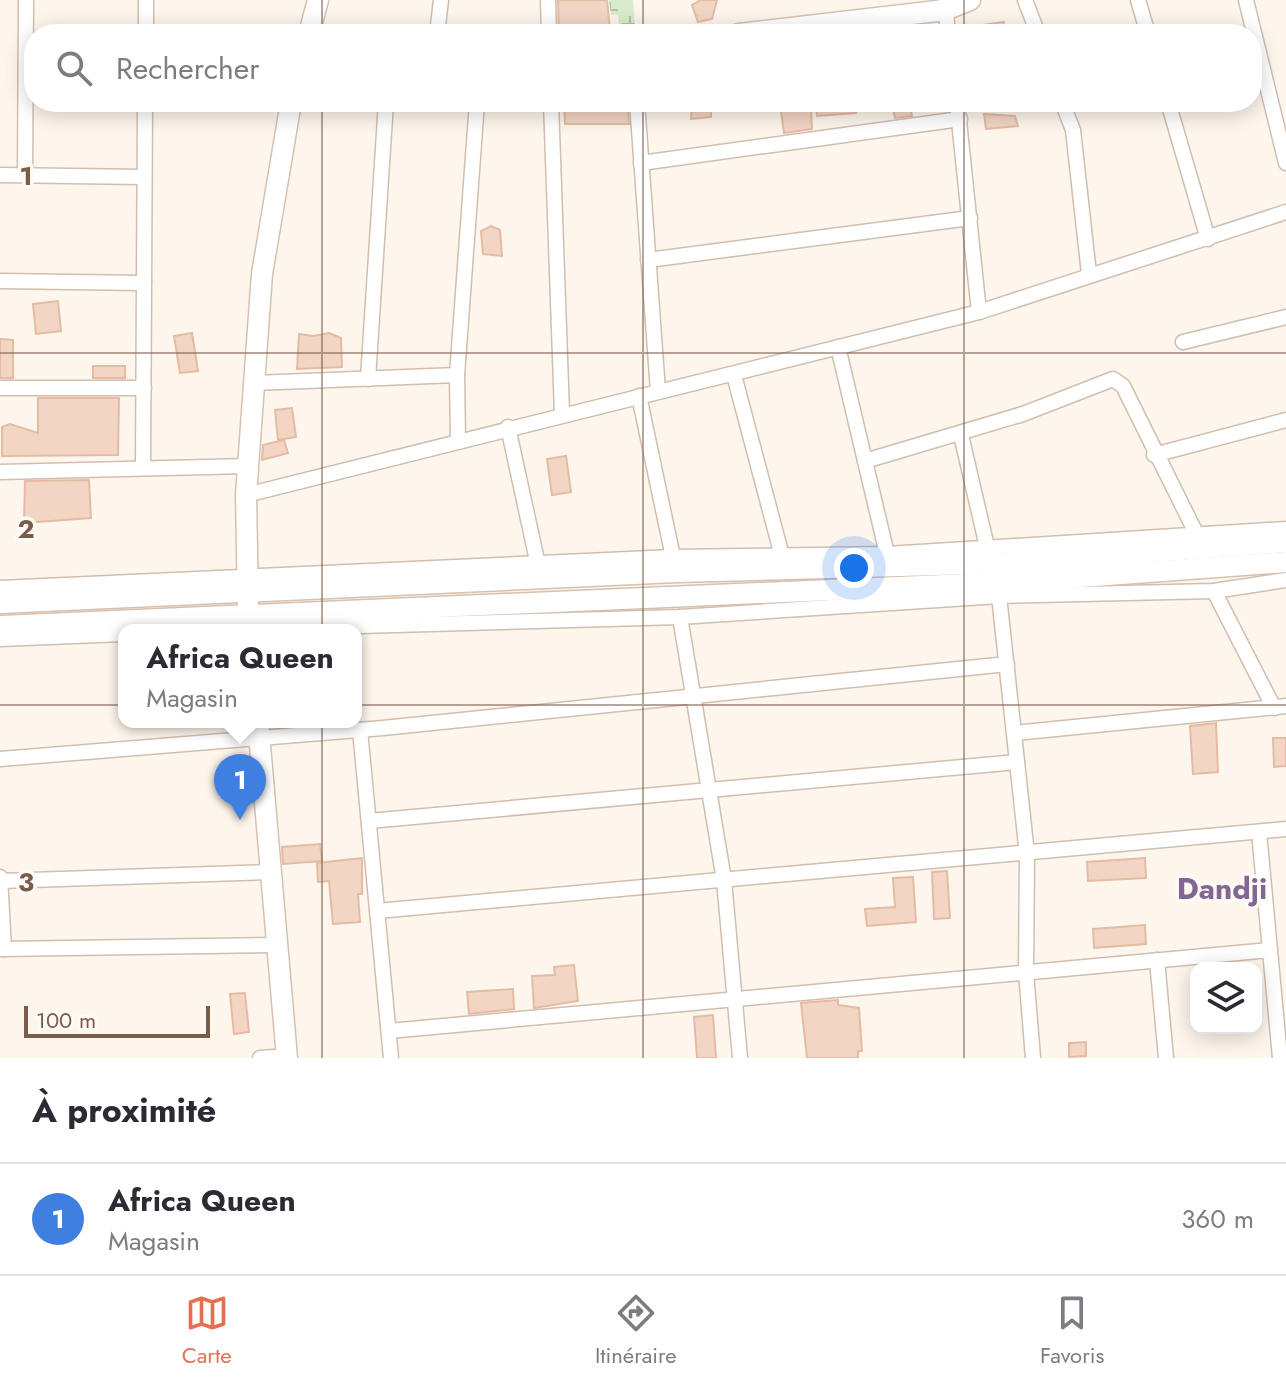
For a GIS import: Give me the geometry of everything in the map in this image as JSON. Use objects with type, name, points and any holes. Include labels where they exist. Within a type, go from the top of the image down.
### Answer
[{"type":"street","points":[[26,0],[26,24]]},
{"type":"street","points":[[146,0],[146,24]]},
{"type":"street","points":[[312,24],[318,0]]},
{"type":"street","points":[[438,24],[441,0]]},
{"type":"street","points":[[548,0],[549,24]]},
{"type":"street","points":[[810,24],[970,0]]},
{"type":"street","points":[[1025,0],[1034,24]]},
{"type":"street","points":[[1138,0],[1145,24]]},
{"type":"street","points":[[1246,0],[1252,24]]},
{"type":"street","points":[[1262,65],[1286,163]]},
{"type":"street","points":[[25,112],[25,175]]},
{"type":"street","points":[[143,468],[145,112]]},
{"type":"street","points":[[249,624],[246,495],[262,274],[289,112]]},
{"type":"street","points":[[368,379],[385,112]]},
{"type":"street","points":[[458,441],[457,375],[476,112]]},
{"type":"street","points":[[551,112],[562,414]]},
{"type":"street","points":[[638,112],[658,391]]},
{"type":"street","points":[[959,112],[979,312]]},
{"type":"street","points":[[1066,112],[1073,130],[1089,274]]},
{"type":"street","points":[[1171,112],[1208,239]]},
{"type":"street","points":[[641,163],[960,119]]},
{"type":"street","points":[[0,175],[143,177]]},
{"type":"street","points":[[246,495],[508,427],[734,375],[979,312],[1286,212]]},
{"type":"street","points":[[648,260],[970,218]]},
{"type":"street","points":[[0,281],[144,283]]},
{"type":"street","points":[[1183,342],[1286,317]]},
{"type":"street","points":[[838,347],[887,554]]},
{"type":"street","points":[[254,383],[457,375]]},
{"type":"street","points":[[734,375],[782,556]]},
{"type":"street","points":[[865,461],[961,435],[1113,379],[1123,386],[1154,455],[1197,535]]},
{"type":"street","points":[[0,388],[144,388]]},
{"type":"street","points":[[639,396],[673,557]]},
{"type":"street","points":[[1154,455],[1286,420]]},
{"type":"street","points":[[508,427],[538,565]]},
{"type":"street","points":[[961,435],[987,547]]},
{"type":"street","points":[[0,472],[248,466]]},
{"type":"street","points":[[0,603],[673,557],[887,554],[1286,529]]},
{"type":"street","points":[[0,588],[247,585],[1009,563],[1286,542]]},
{"type":"street","points":[[267,624],[1013,582],[1286,562]]},
{"type":"street","points":[[303,624],[680,617],[999,596],[1214,591],[1286,580]]},
{"type":"street","points":[[1015,733],[1280,707],[1214,591]]},
{"type":"street","points":[[999,596],[1027,854],[1026,972],[1033,1058]]},
{"type":"street","points":[[680,617],[724,880],[740,1058]]},
{"type":"street","points":[[0,626],[118,626]]},
{"type":"street","points":[[0,639],[118,634]]},
{"type":"street","points":[[0,759],[259,730],[360,730],[1007,664]]},
{"type":"street","points":[[259,730],[287,1057],[260,1058]]},
{"type":"street","points":[[360,730],[391,1058]]},
{"type":"street","points":[[369,821],[1017,762]]},
{"type":"street","points":[[377,911],[1286,829]]},
{"type":"street","points":[[1259,832],[1280,1058]]},
{"type":"street","points":[[271,872],[0,879],[2,949],[277,945]]},
{"type":"street","points":[[389,1031],[1270,950]]},
{"type":"street","points":[[1157,960],[1166,1058]]},
{"type":"green space","points":[[609,0],[633,0],[635,24],[619,24],[618,15],[611,15]]},
{"type":"building","points":[[558,0],[607,0],[609,24],[559,24]]},
{"type":"building","points":[[701,0],[717,0],[712,19],[698,22],[692,5]]},
{"type":"building","points":[[564,112],[628,112],[629,124],[565,124]]},
{"type":"building","points":[[691,112],[711,112],[711,117],[691,119]]},
{"type":"building","points":[[781,112],[811,112],[812,129],[784,133]]},
{"type":"building","points":[[816,112],[856,112],[856,113],[817,116]]},
{"type":"building","points":[[894,112],[911,112],[912,116],[895,118]]},
{"type":"building","points":[[984,114],[1015,116],[1018,126],[986,129]]},
{"type":"building","points":[[491,226],[500,230],[502,256],[483,254],[481,231]]},
{"type":"building","points":[[58,301],[61,331],[36,334],[33,304]]},
{"type":"building","points":[[192,333],[198,371],[180,373],[174,336]]},
{"type":"building","points":[[329,333],[341,338],[342,367],[297,369],[299,334],[313,336]]},
{"type":"building","points":[[0,339],[13,340],[13,378],[0,378]]},
{"type":"building","points":[[93,366],[125,366],[125,378],[93,378]]},
{"type":"building","points":[[38,398],[119,398],[118,455],[2,456],[2,427],[10,424],[38,433]]},
{"type":"building","points":[[292,408],[296,437],[278,440],[275,410]]},
{"type":"building","points":[[284,440],[288,453],[262,460],[263,445]]},
{"type":"building","points":[[566,456],[571,492],[552,495],[547,459]]},
{"type":"building","points":[[89,480],[91,518],[24,523],[25,481]]},
{"type":"building","points":[[1216,723],[1218,772],[1193,774],[1190,726]]},
{"type":"building","points":[[1273,738],[1286,738],[1286,766],[1274,767]]},
{"type":"building","points":[[320,844],[322,861],[283,864],[282,847]]},
{"type":"building","points":[[362,858],[362,894],[358,894],[360,922],[333,924],[329,881],[318,882],[317,863]]},
{"type":"building","points":[[1145,858],[1146,878],[1088,881],[1087,862]]},
{"type":"building","points":[[947,871],[950,918],[934,919],[932,872]]},
{"type":"building","points":[[913,877],[916,922],[867,926],[865,909],[895,907],[893,878]]},
{"type":"building","points":[[1145,925],[1146,944],[1094,948],[1093,929]]},
{"type":"building","points":[[574,965],[578,1001],[534,1008],[532,976],[555,975],[554,967]]},
{"type":"building","points":[[513,989],[514,1009],[469,1014],[467,992]]},
{"type":"building","points":[[245,993],[249,1032],[234,1034],[230,994]]},
{"type":"building","points":[[838,1000],[838,1005],[859,1008],[862,1051],[858,1051],[858,1058],[807,1058],[801,1003]]},
{"type":"building","points":[[713,1015],[716,1058],[697,1058],[694,1017]]},
{"type":"building","points":[[1086,1042],[1086,1056],[1069,1057],[1069,1043]]},
{"type":"place","name":"Africa Queen","points":[[240,820]]},
{"type":"district","name":"Dandji","points":[[1222,888]]}]
